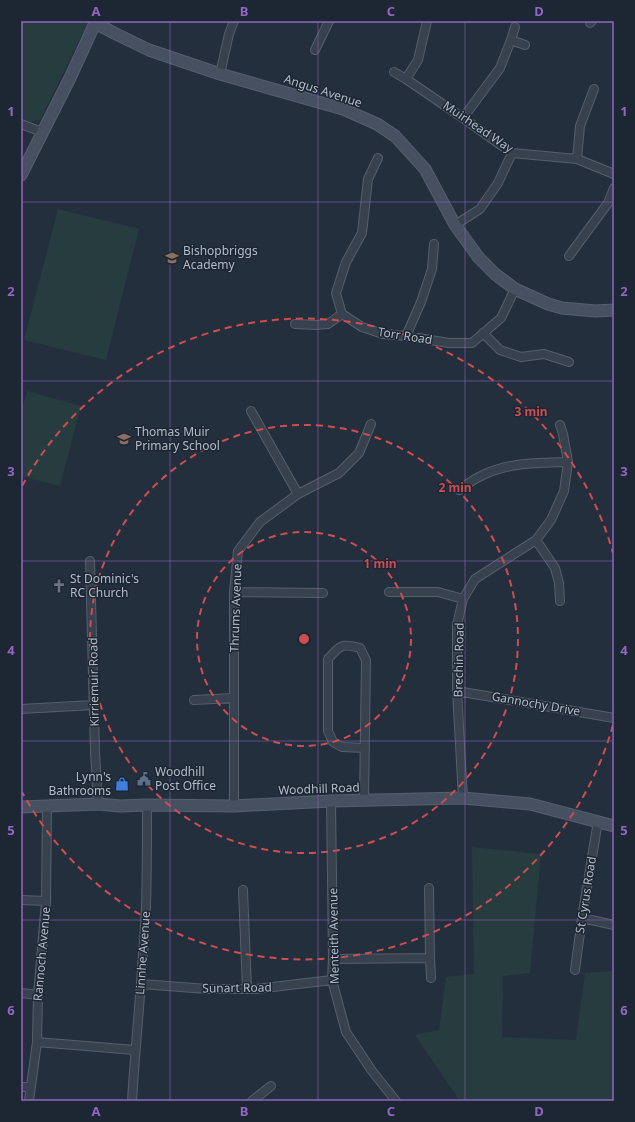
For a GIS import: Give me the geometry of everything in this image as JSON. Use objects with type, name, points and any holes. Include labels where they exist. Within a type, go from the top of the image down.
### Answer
[{"type":"street","points":[[220,74],[229,34],[234,21]]},
{"type":"street","points":[[315,50],[328,21]]},
{"type":"street","points":[[406,79],[418,60],[427,21]]},
{"type":"street","points":[[21,175],[70,78],[96,22]]},
{"type":"street","name":"Angus Avenue","points":[[96,22],[114,33],[149,50],[220,74],[343,109],[377,124],[396,136],[425,168],[455,225],[479,258],[495,274],[515,289],[548,304],[562,308],[595,311],[614,310]]},
{"type":"street","points":[[463,118],[500,68],[511,40],[514,26]]},
{"type":"street","points":[[511,40],[525,45]]},
{"type":"street","name":"Muirhead Way","points":[[394,72],[512,153],[577,159],[614,174]]},
{"type":"street","points":[[577,159],[580,126],[594,89]]},
{"type":"street","points":[[21,124],[42,132]]},
{"type":"street","points":[[455,225],[480,209],[498,183],[512,153]]},
{"type":"street","points":[[295,324],[328,324],[342,314],[336,293],[346,262],[362,233],[368,179],[378,158]]},
{"type":"street","points":[[569,256],[608,203],[614,188]]},
{"type":"street","points":[[406,336],[421,302],[432,269],[434,244]]},
{"type":"street","name":"Torr Road","points":[[342,314],[362,327],[383,334],[450,343],[472,343],[501,318],[515,289]]},
{"type":"street","points":[[483,332],[500,350],[521,357],[544,354],[569,362]]},
{"type":"street","points":[[251,411],[298,494]]},
{"type":"street","name":"Thrums Avenue","points":[[234,806],[234,592],[238,551],[260,522],[298,494],[339,473],[360,453],[371,424]]},
{"type":"street","name":"Brechin Road","points":[[463,798],[457,691],[457,625],[463,599],[475,579],[536,540],[551,520],[564,491],[568,462],[560,425]]},
{"type":"street","points":[[459,490],[477,478],[497,469],[525,463],[568,462]]},
{"type":"street","points":[[536,540],[556,568],[560,601]]},
{"type":"street","name":"Kirriemuir Road","points":[[90,560],[95,752],[98,804]]},
{"type":"street","points":[[234,592],[323,593]]},
{"type":"street","points":[[389,592],[438,592],[463,599]]},
{"type":"street","points":[[364,801],[365,748],[366,660],[360,648],[348,644],[338,648],[328,659],[328,731],[333,742],[342,747],[365,748]]},
{"type":"street","name":"Gannochy Drive","points":[[457,691],[614,718]]},
{"type":"street","points":[[194,700],[234,698]]},
{"type":"street","points":[[21,709],[94,705]]},
{"type":"street","name":"Woodhill Road","points":[[21,807],[98,804],[120,806],[234,806],[331,801],[463,798],[530,804],[614,826]]},
{"type":"street","name":"Menteith Avenue","points":[[331,801],[332,980],[346,1032],[372,1071],[396,1101]]},
{"type":"street","name":"Linnhe Avenue","points":[[132,1101],[146,905],[147,805]]},
{"type":"street","name":"Rannoch Avenue","points":[[29,1101],[37,1042],[38,995],[46,901],[47,807]]},
{"type":"street","name":"St Cyrus Road","points":[[575,970],[598,821]]},
{"type":"street","points":[[429,888],[431,978]]},
{"type":"street","points":[[243,890],[247,989]]},
{"type":"street","points":[[21,900],[46,901]]},
{"type":"street","points":[[582,918],[614,925]]},
{"type":"street","points":[[333,960],[430,958]]},
{"type":"street","name":"Sunart Road","points":[[141,984],[208,990],[256,989],[332,980]]},
{"type":"street","points":[[21,993],[38,995]]},
{"type":"street","points":[[37,1042],[135,1050]]},
{"type":"street","points":[[252,1101],[271,1086]]},
{"type":"street","points":[[21,1087],[30,1087]]},
{"type":"green space","points":[[21,21],[89,21],[40,120],[30,122],[21,118]]},
{"type":"green space","points":[[58,209],[139,229],[106,360],[24,340]]},
{"type":"green space","points":[[27,391],[81,406],[60,486],[21,476],[21,413]]},
{"type":"green space","points":[[472,847],[541,854],[530,973],[503,976],[502,1037],[576,1040],[585,973],[614,971],[614,1101],[460,1101],[415,1035],[439,1030],[446,977],[474,974]]},
{"type":"place","name":"Bishopbriggs Academy","points":[[172,258]]},
{"type":"place","name":"Thomas Muir Primary School","points":[[124,439]]},
{"type":"place","name":"St Dominic's RC Church","points":[[59,586]]},
{"type":"place","name":"Woodhill Post Office","points":[[144,779]]},
{"type":"place","name":"Lynn's Bathrooms","points":[[122,784]]}]
